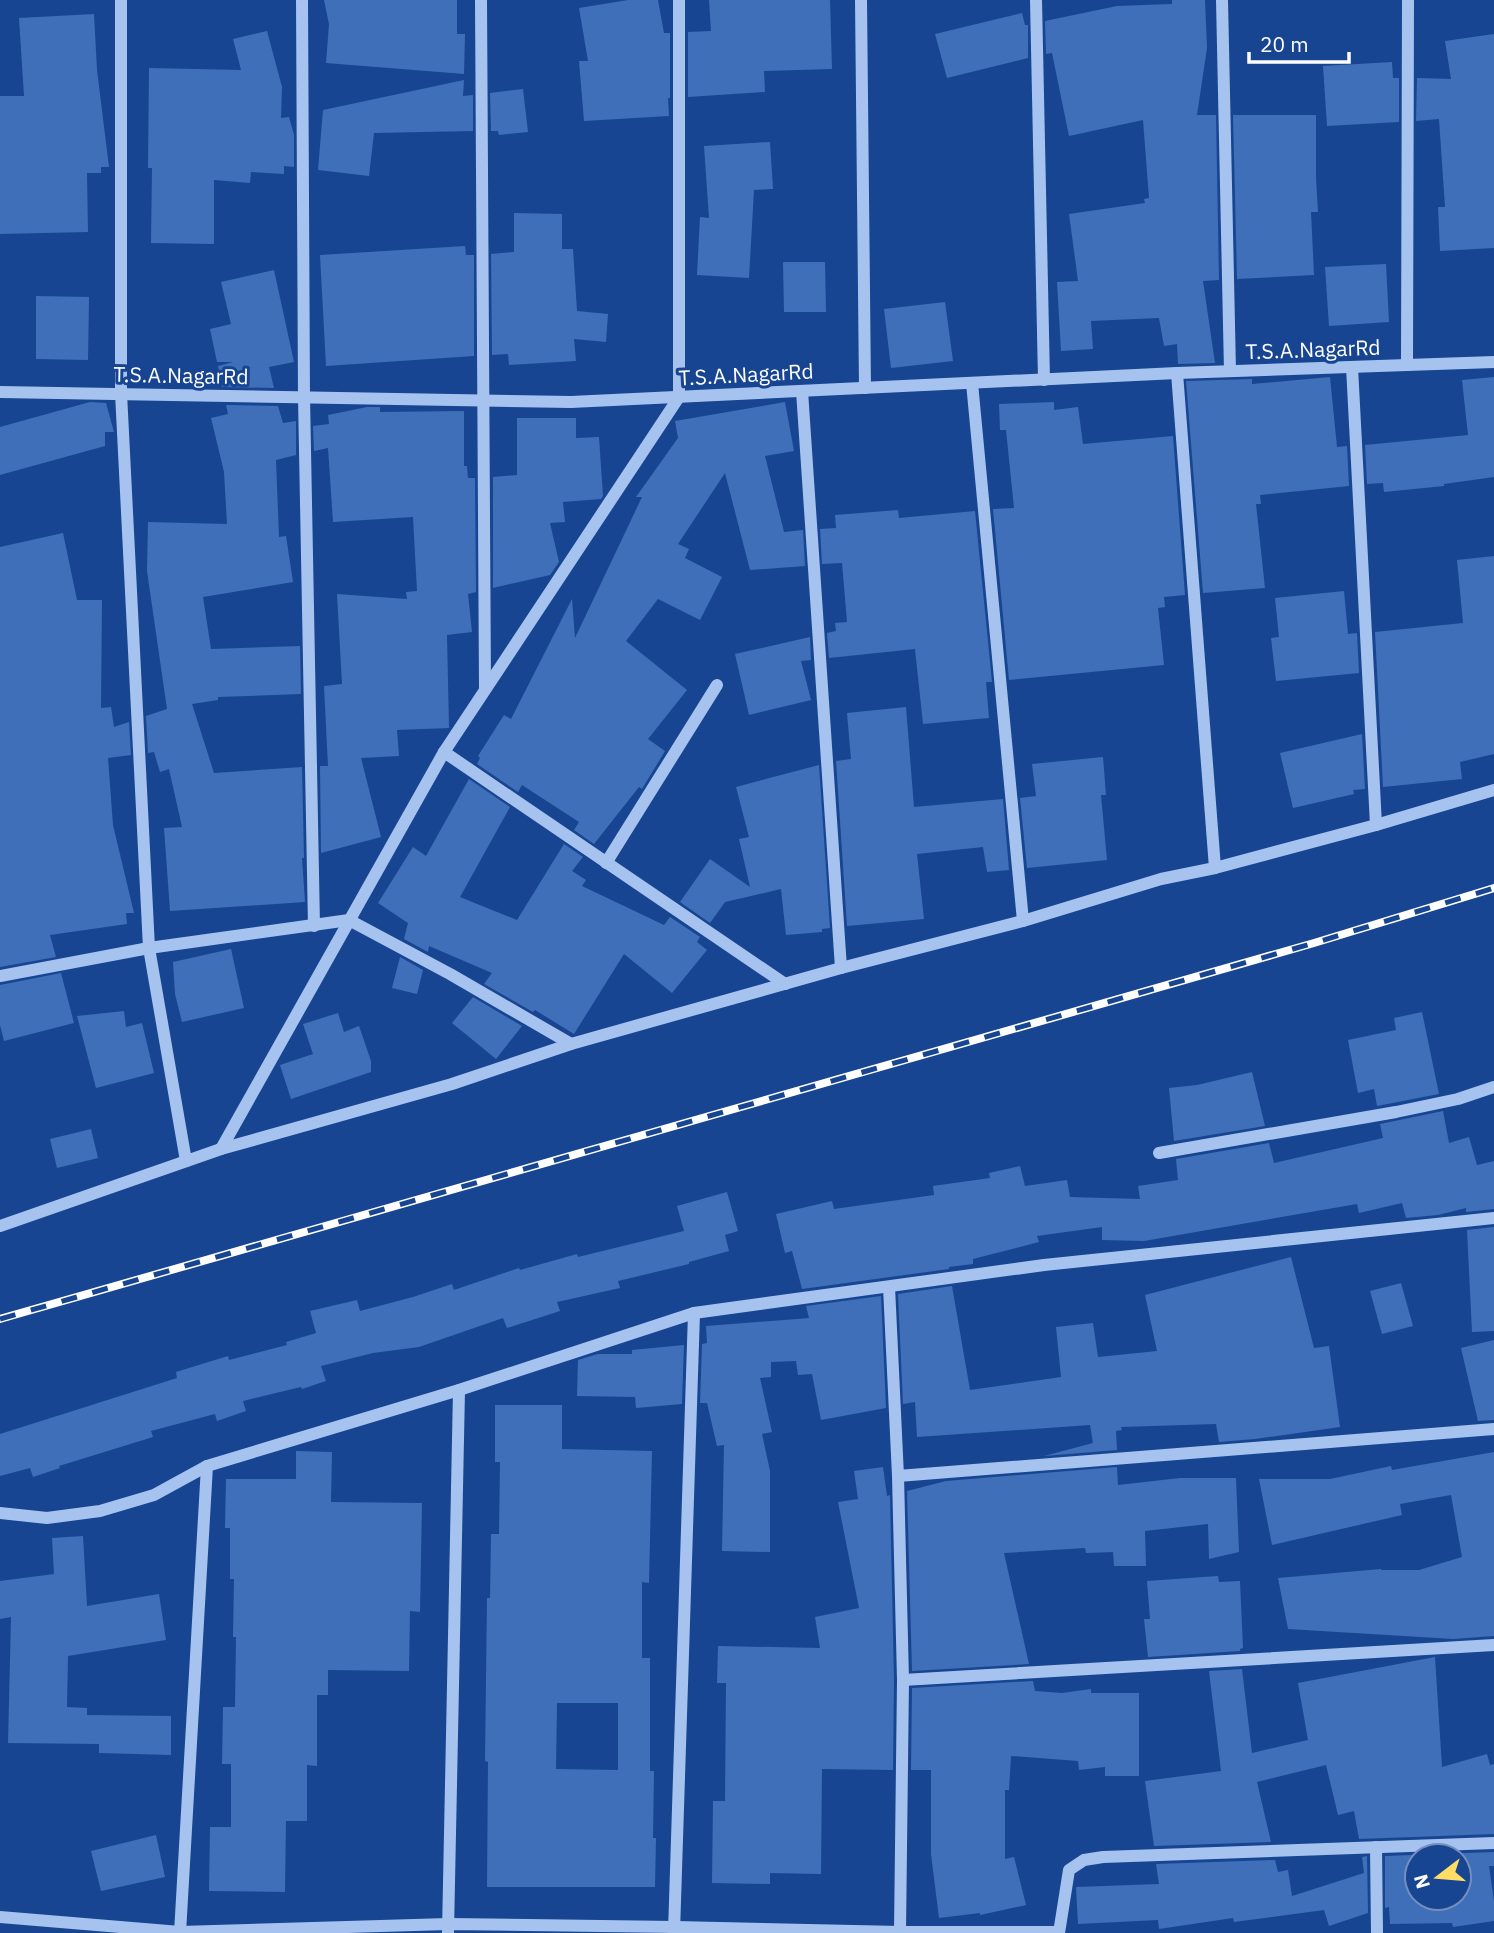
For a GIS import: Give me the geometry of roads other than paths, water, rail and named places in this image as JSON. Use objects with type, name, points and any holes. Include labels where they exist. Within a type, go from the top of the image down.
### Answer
[{"type":"street","points":[[121,0],[121,394],[149,948],[186,1161]]},
{"type":"street","points":[[302,0],[304,397],[314,926]]},
{"type":"street","points":[[481,0],[485,690]]},
{"type":"street","points":[[221,1149],[444,752],[679,397],[679,0]]},
{"type":"street","points":[[861,0],[865,388]]},
{"type":"street","points":[[1036,0],[1044,380]]},
{"type":"street","points":[[1222,0],[1230,371]]},
{"type":"street","points":[[1407,365],[1408,0]]},
{"type":"street","name":"T.S.A.NagarRd","points":[[0,391],[571,402],[1177,373],[1494,362]]},
{"type":"street","points":[[1352,367],[1376,825]]},
{"type":"street","points":[[1177,373],[1216,868]]},
{"type":"street","points":[[972,383],[1023,921]]},
{"type":"street","points":[[802,391],[841,968]]},
{"type":"street","points":[[606,863],[717,685]]},
{"type":"street","points":[[444,752],[785,984]]},
{"type":"street","points":[[0,1226],[221,1149],[452,1084],[571,1044],[841,968],[1023,921],[1161,879],[1216,868],[1494,790]]},
{"type":"street","points":[[0,976],[149,948],[349,920],[450,974],[571,1044]]},
{"type":"street","points":[[1159,1153],[1396,1112],[1494,1087]]},
{"type":"street","points":[[0,1513],[47,1518],[100,1511],[154,1495],[207,1466],[459,1390],[694,1313],[1044,1265],[1494,1218]]},
{"type":"street","points":[[889,1287],[898,1476],[903,1680],[900,1932]]},
{"type":"street","points":[[675,1930],[694,1313]]},
{"type":"street","points":[[448,1929],[459,1390]]},
{"type":"street","points":[[898,1476],[1494,1429]]},
{"type":"street","points":[[180,1933],[207,1466]]},
{"type":"street","points":[[903,1680],[1494,1645]]},
{"type":"street","points":[[0,1917],[180,1933],[448,1929],[1059,1933],[1069,1870],[1084,1860],[1103,1857],[1494,1843]]},
{"type":"street","points":[[1376,1847],[1377,1933]]},
{"type":"railway","points":[[0,1319],[1314,943],[1494,888]]}]
